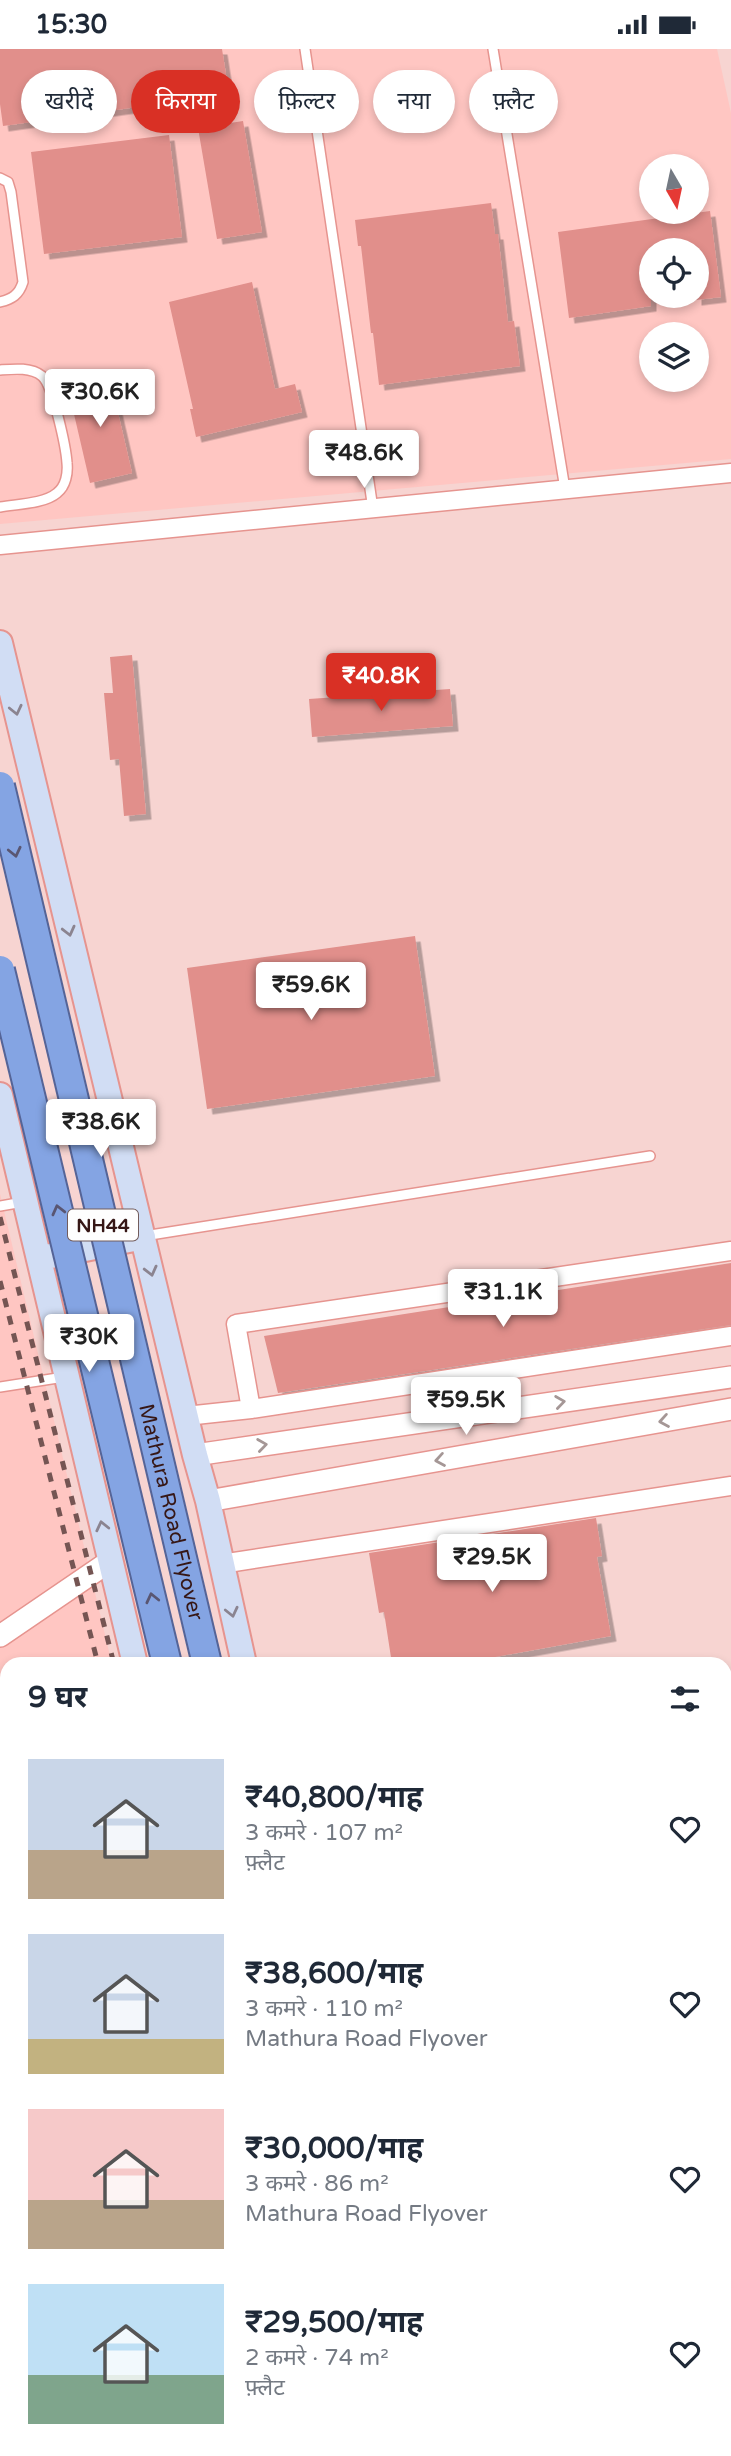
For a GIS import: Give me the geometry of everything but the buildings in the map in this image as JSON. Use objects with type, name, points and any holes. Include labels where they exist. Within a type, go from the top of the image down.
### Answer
[{"type":"highway","name":"Mathura Road Flyover","points":[[0,786],[205,1657]]},
{"type":"highway","name":"Mathura Road Flyover","points":[[0,970],[165,1657]]},
{"type":"main road","points":[[0,643],[208,1501],[242,1657]]},
{"type":"main road","points":[[0,1095],[12,1165],[25,1201],[133,1657]]},
{"type":"main road","points":[[39,1259],[143,1237]]},
{"type":"street","points":[[0,545],[731,473]]},
{"type":"street","points":[[251,1409],[236,1324],[731,1251]]},
{"type":"street","points":[[186,1416],[251,1409],[731,1336]]},
{"type":"street","points":[[195,1455],[731,1377]]},
{"type":"street","points":[[208,1501],[731,1409]]},
{"type":"street","points":[[221,1564],[731,1486]]},
{"type":"street","points":[[0,1636],[110,1561]]},
{"type":"lane","points":[[305,49],[373,509]]},
{"type":"lane","points":[[493,49],[565,489]]},
{"type":"lane","points":[[0,178],[8,182],[11,193],[23,282],[20,291],[12,299],[0,302]]},
{"type":"lane","points":[[0,370],[28,370],[42,377],[51,390],[68,464],[66,481],[57,494],[38,501],[0,507]]},
{"type":"lane","points":[[143,1237],[650,1156]]},
{"type":"lane","points":[[0,1206],[25,1201]]},
{"type":"lane","points":[[0,1387],[67,1377]]},
{"type":"shaded area","points":[[0,49],[717,49],[731,113],[731,459],[0,524]]},
{"type":"shaded area","points":[[0,1194],[110,1657],[0,1657]]},
{"type":"railway","points":[[0,1217],[112,1657]]},
{"type":"railway","points":[[0,1281],[96,1657]]}]
